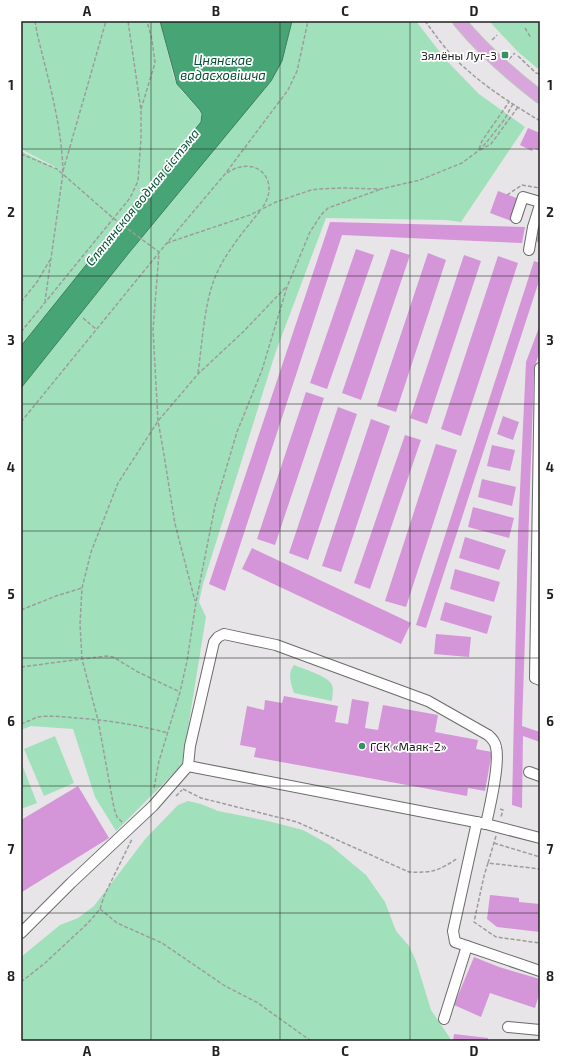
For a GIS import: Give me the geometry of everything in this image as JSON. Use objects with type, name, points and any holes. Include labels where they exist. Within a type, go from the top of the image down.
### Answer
[{"type":"main road","points":[[459,21],[500,66],[540,97]]},
{"type":"street","points":[[516,218],[523,197],[540,203],[533,227],[529,250]]},
{"type":"street","points":[[540,368],[539,513],[535,678],[540,680]]},
{"type":"street","points":[[21,933],[71,883],[129,830],[153,806],[188,766],[190,746],[214,642],[218,636],[229,634],[276,644],[428,701],[494,739],[497,749],[497,761],[489,807],[481,823],[453,931],[455,942],[540,971]]},
{"type":"street","points":[[188,766],[481,823],[540,838]]},
{"type":"street","points":[[529,772],[540,776]]},
{"type":"street","points":[[444,1019],[467,946]]},
{"type":"street","points":[[508,1027],[540,1030]]},
{"type":"path","points":[[35,21],[57,115],[63,173]]},
{"type":"path","points":[[45,302],[63,173],[106,21]]},
{"type":"path","points":[[21,332],[130,198],[138,181],[141,110],[128,21]]},
{"type":"path","points":[[141,110],[155,63],[152,40],[147,21]]},
{"type":"path","points":[[21,422],[159,252],[225,174],[288,90],[297,71],[308,21]]},
{"type":"path","points":[[425,21],[440,41],[464,67],[482,83],[540,121]]},
{"type":"path","points":[[525,28],[531,38]]},
{"type":"path","points":[[496,45],[491,40],[497,35]]},
{"type":"path","points":[[505,55],[509,59],[515,53]]},
{"type":"path","points":[[518,56],[536,73],[540,74]]},
{"type":"path","points":[[478,151],[482,141],[509,101]]},
{"type":"path","points":[[478,151],[504,120],[513,104]]},
{"type":"path","points":[[153,806],[159,761],[180,692],[187,661],[196,602],[215,506],[237,432],[262,370],[287,287],[310,232],[321,215],[328,208],[381,189],[420,180],[462,163],[478,151],[491,144],[518,107]]},
{"type":"path","points":[[21,154],[63,173],[113,218],[159,252]]},
{"type":"path","points":[[198,374],[208,304],[214,280],[231,246],[266,202],[269,186],[268,181],[262,171],[253,166],[232,169],[225,174]]},
{"type":"path","points":[[166,244],[250,215],[297,194],[320,188],[381,189]]},
{"type":"path","points":[[159,252],[153,330],[158,421],[165,456],[175,524],[196,602]]},
{"type":"path","points":[[21,302],[37,282],[51,259]]},
{"type":"path","points":[[21,982],[45,963],[100,909],[104,896],[133,838],[129,830],[118,817],[114,808],[98,720],[82,659],[80,624],[82,588],[91,552],[118,483],[158,421],[198,374],[243,332],[287,287]]},
{"type":"path","points":[[83,318],[96,329]]},
{"type":"path","points":[[21,610],[56,596],[82,588]]},
{"type":"path","points":[[21,667],[106,656],[113,657],[138,672],[180,692]]},
{"type":"path","points":[[21,724],[45,716],[98,720],[168,733]]},
{"type":"path","points":[[172,800],[183,790],[186,784]]},
{"type":"path","points":[[183,790],[201,798],[298,822],[409,872],[428,873],[444,867],[459,858]]},
{"type":"path","points":[[489,807],[503,810],[484,876],[474,922],[496,936],[540,943]]},
{"type":"path","points":[[494,843],[540,857]]},
{"type":"path","points":[[488,863],[540,869]]},
{"type":"path","points":[[100,909],[117,923],[162,943],[225,986],[258,1003],[311,1041]]},
{"type":"shaded area","points":[[21,21],[160,21],[174,78],[181,90],[200,110],[202,118],[199,125],[21,346],[21,151],[61,171],[21,149]]},
{"type":"shaded area","points":[[292,21],[416,21],[446,60],[479,94],[525,127],[461,222],[446,220],[326,218],[275,354],[203,584],[199,602],[206,617],[182,765],[116,831],[95,797],[73,729],[31,726],[21,730],[21,388],[128,254],[271,81],[285,51]]},
{"type":"shaded area","points":[[489,21],[540,21],[540,68],[537,68],[517,51]]},
{"type":"shaded area","points":[[294,665],[315,673],[330,682],[333,689],[332,701],[294,693],[290,675]]},
{"type":"shaded area","points":[[55,736],[74,783],[44,796],[24,749]]},
{"type":"shaded area","points":[[21,762],[37,803],[21,809]]},
{"type":"shaded area","points":[[188,801],[201,804],[218,811],[303,830],[330,845],[366,875],[385,902],[396,931],[409,946],[416,961],[431,1010],[450,1038],[450,1041],[21,1041],[21,957],[60,925],[78,918],[94,906],[146,838],[178,805]]},
{"type":"water","name":"Цнянскае вадасховішча","points":[[160,21],[292,21],[282,61],[271,81],[128,254],[21,388],[21,346],[201,122],[202,114],[200,110],[177,84]]},
{"type":"building","points":[[528,128],[540,133],[540,151],[533,148],[532,151],[520,145]]},
{"type":"building","points":[[498,191],[519,199],[511,221],[490,213]]},
{"type":"building","points":[[330,222],[525,227],[522,243],[342,235],[225,591],[209,584]]},
{"type":"building","points":[[540,229],[540,243],[536,241]]},
{"type":"building","points":[[356,249],[374,255],[327,389],[310,383]]},
{"type":"building","points":[[391,249],[410,255],[361,400],[342,393]]},
{"type":"building","points":[[428,253],[446,260],[396,412],[377,406]]},
{"type":"building","points":[[464,255],[481,261],[427,424],[410,418]]},
{"type":"building","points":[[498,256],[518,263],[461,436],[441,429]]},
{"type":"building","points":[[534,261],[540,263],[540,278],[426,628],[416,625]]},
{"type":"building","points":[[540,325],[540,350],[534,369],[522,726],[540,732],[540,742],[523,736],[522,808],[512,805],[518,533],[526,362]]},
{"type":"building","points":[[306,392],[324,398],[275,545],[257,539]]},
{"type":"building","points":[[338,407],[357,414],[308,560],[289,553]]},
{"type":"building","points":[[503,416],[519,422],[513,440],[497,434]]},
{"type":"building","points":[[371,419],[390,426],[341,572],[322,566]]},
{"type":"building","points":[[405,435],[421,440],[370,589],[354,583]]},
{"type":"building","points":[[436,444],[457,450],[406,607],[385,601]]},
{"type":"building","points":[[492,445],[515,450],[510,471],[487,466]]},
{"type":"building","points":[[482,479],[516,487],[512,506],[478,497]]},
{"type":"building","points":[[473,507],[514,518],[509,538],[468,527]]},
{"type":"building","points":[[465,537],[506,550],[499,570],[459,558]]},
{"type":"building","points":[[252,548],[411,623],[401,644],[242,569]]},
{"type":"building","points":[[455,569],[500,582],[494,602],[450,589]]},
{"type":"building","points":[[445,602],[492,616],[487,634],[440,620]]},
{"type":"building","points":[[436,634],[471,637],[469,657],[434,654]]},
{"type":"building","name":"ГСК «Маяк-2»","points":[[284,696],[338,706],[335,722],[348,724],[352,699],[369,702],[365,728],[378,730],[383,705],[438,715],[435,732],[478,740],[476,749],[492,752],[485,791],[468,788],[467,796],[254,757],[256,748],[240,745],[247,706],[264,710],[265,700],[282,703]]},
{"type":"building","points":[[78,786],[109,838],[22,892],[21,820]]},
{"type":"building","points":[[490,895],[519,898],[519,902],[540,904],[540,932],[497,927],[487,919]]},
{"type":"building","points":[[474,957],[499,967],[540,979],[540,991],[535,1008],[490,993],[481,1017],[454,1005]]},
{"type":"building","points":[[454,1034],[488,1038],[488,1041],[453,1041]]},
{"type":"place","name":"Зялёны Луг-3","points":[[505,55]]},
{"type":"place","name":"ГСК «Маяк-2»","points":[[362,746]]},
{"type":"water label","name":"Сляпянская водная сістэма","points":[[142,197]]}]
